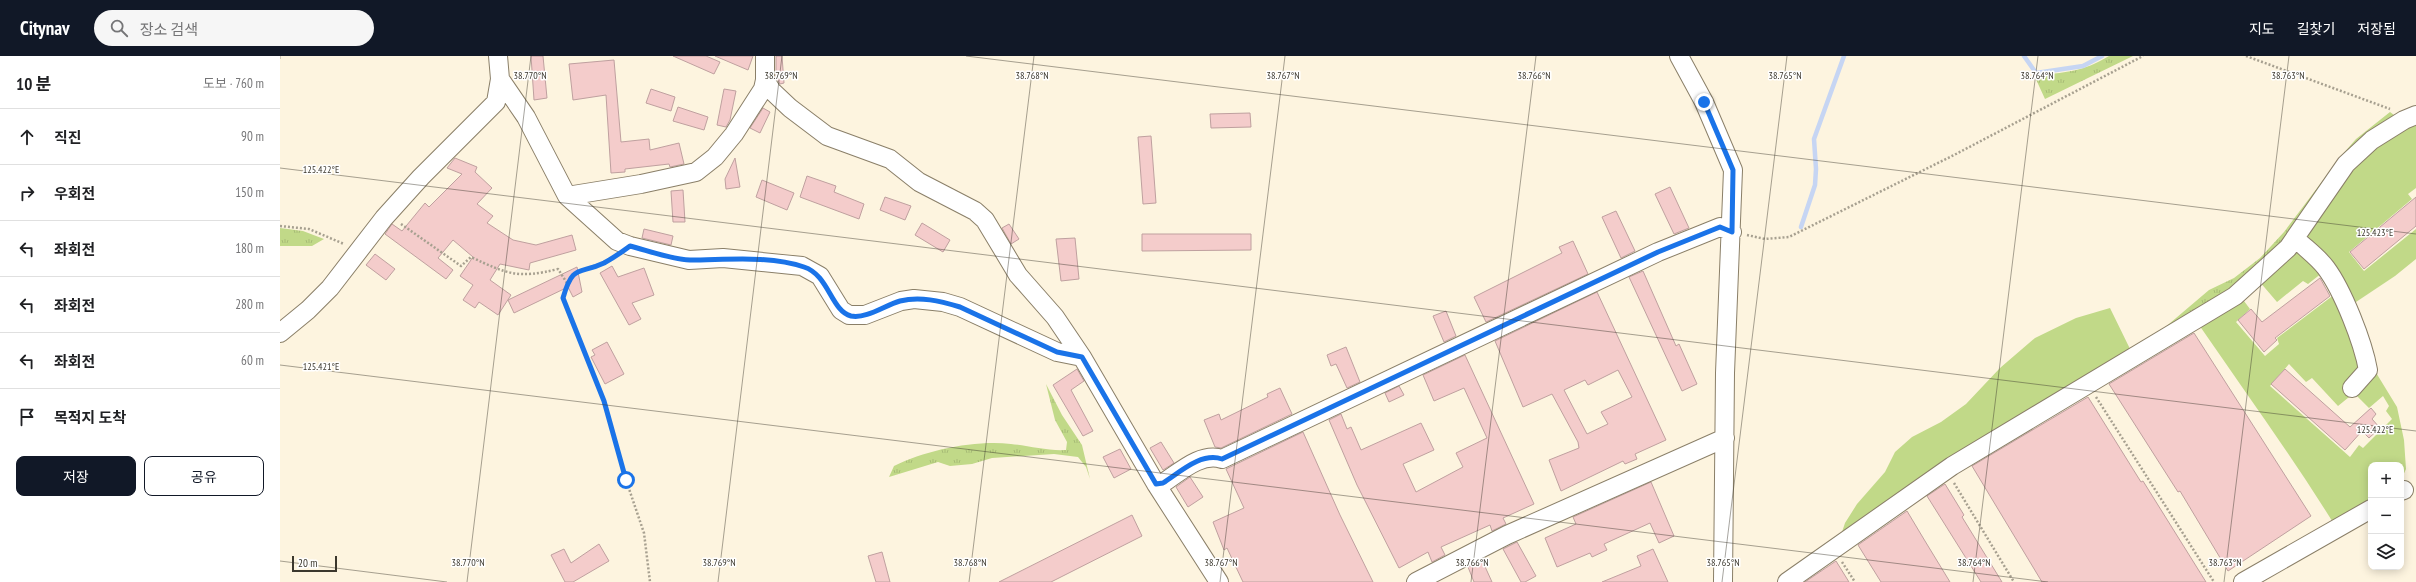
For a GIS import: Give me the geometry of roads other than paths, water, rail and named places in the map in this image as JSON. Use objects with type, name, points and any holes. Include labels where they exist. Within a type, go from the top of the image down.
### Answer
[{"type":"street","points":[[280,333],[308,310],[330,288],[384,218],[421,177],[496,102],[500,79],[498,56]]},
{"type":"street","points":[[567,196],[641,184],[696,172],[715,157],[734,134],[763,89],[766,80],[765,56]]},
{"type":"street","points":[[1679,56],[1704,102],[1733,170],[1726,372],[1723,582]]},
{"type":"street","points":[[500,79],[530,123],[567,196],[617,241],[630,246],[689,260],[723,258],[802,266],[820,276],[841,310],[849,316],[865,315],[901,301],[914,299],[943,302],[960,307],[1057,352],[1082,357]]},
{"type":"street","points":[[766,80],[772,91],[790,108],[827,136],[890,159],[919,182],[974,211],[985,220],[1018,275],[1055,317],[1082,357],[1156,484],[1220,582]]},
{"type":"street","points":[[1787,582],[1946,470],[2235,296],[2288,248],[2346,164],[2372,140],[2410,117]]},
{"type":"street","points":[[1156,484],[1163,483],[1202,458],[1214,456],[1222,459],[1658,252],[1720,227],[1732,232]]},
{"type":"street","points":[[2295,238],[2326,268],[2343,300],[2365,354],[2368,370],[2352,388]]},
{"type":"street","points":[[1416,582],[1507,535],[1725,438]]},
{"type":"street","points":[[2243,582],[2368,511]]},
{"type":"waterway","points":[[1801,227],[1815,185],[1816,169],[1814,139],[1844,56]]},
{"type":"waterway","points":[[2024,56],[2036,73],[2083,66],[2102,56]]}]
